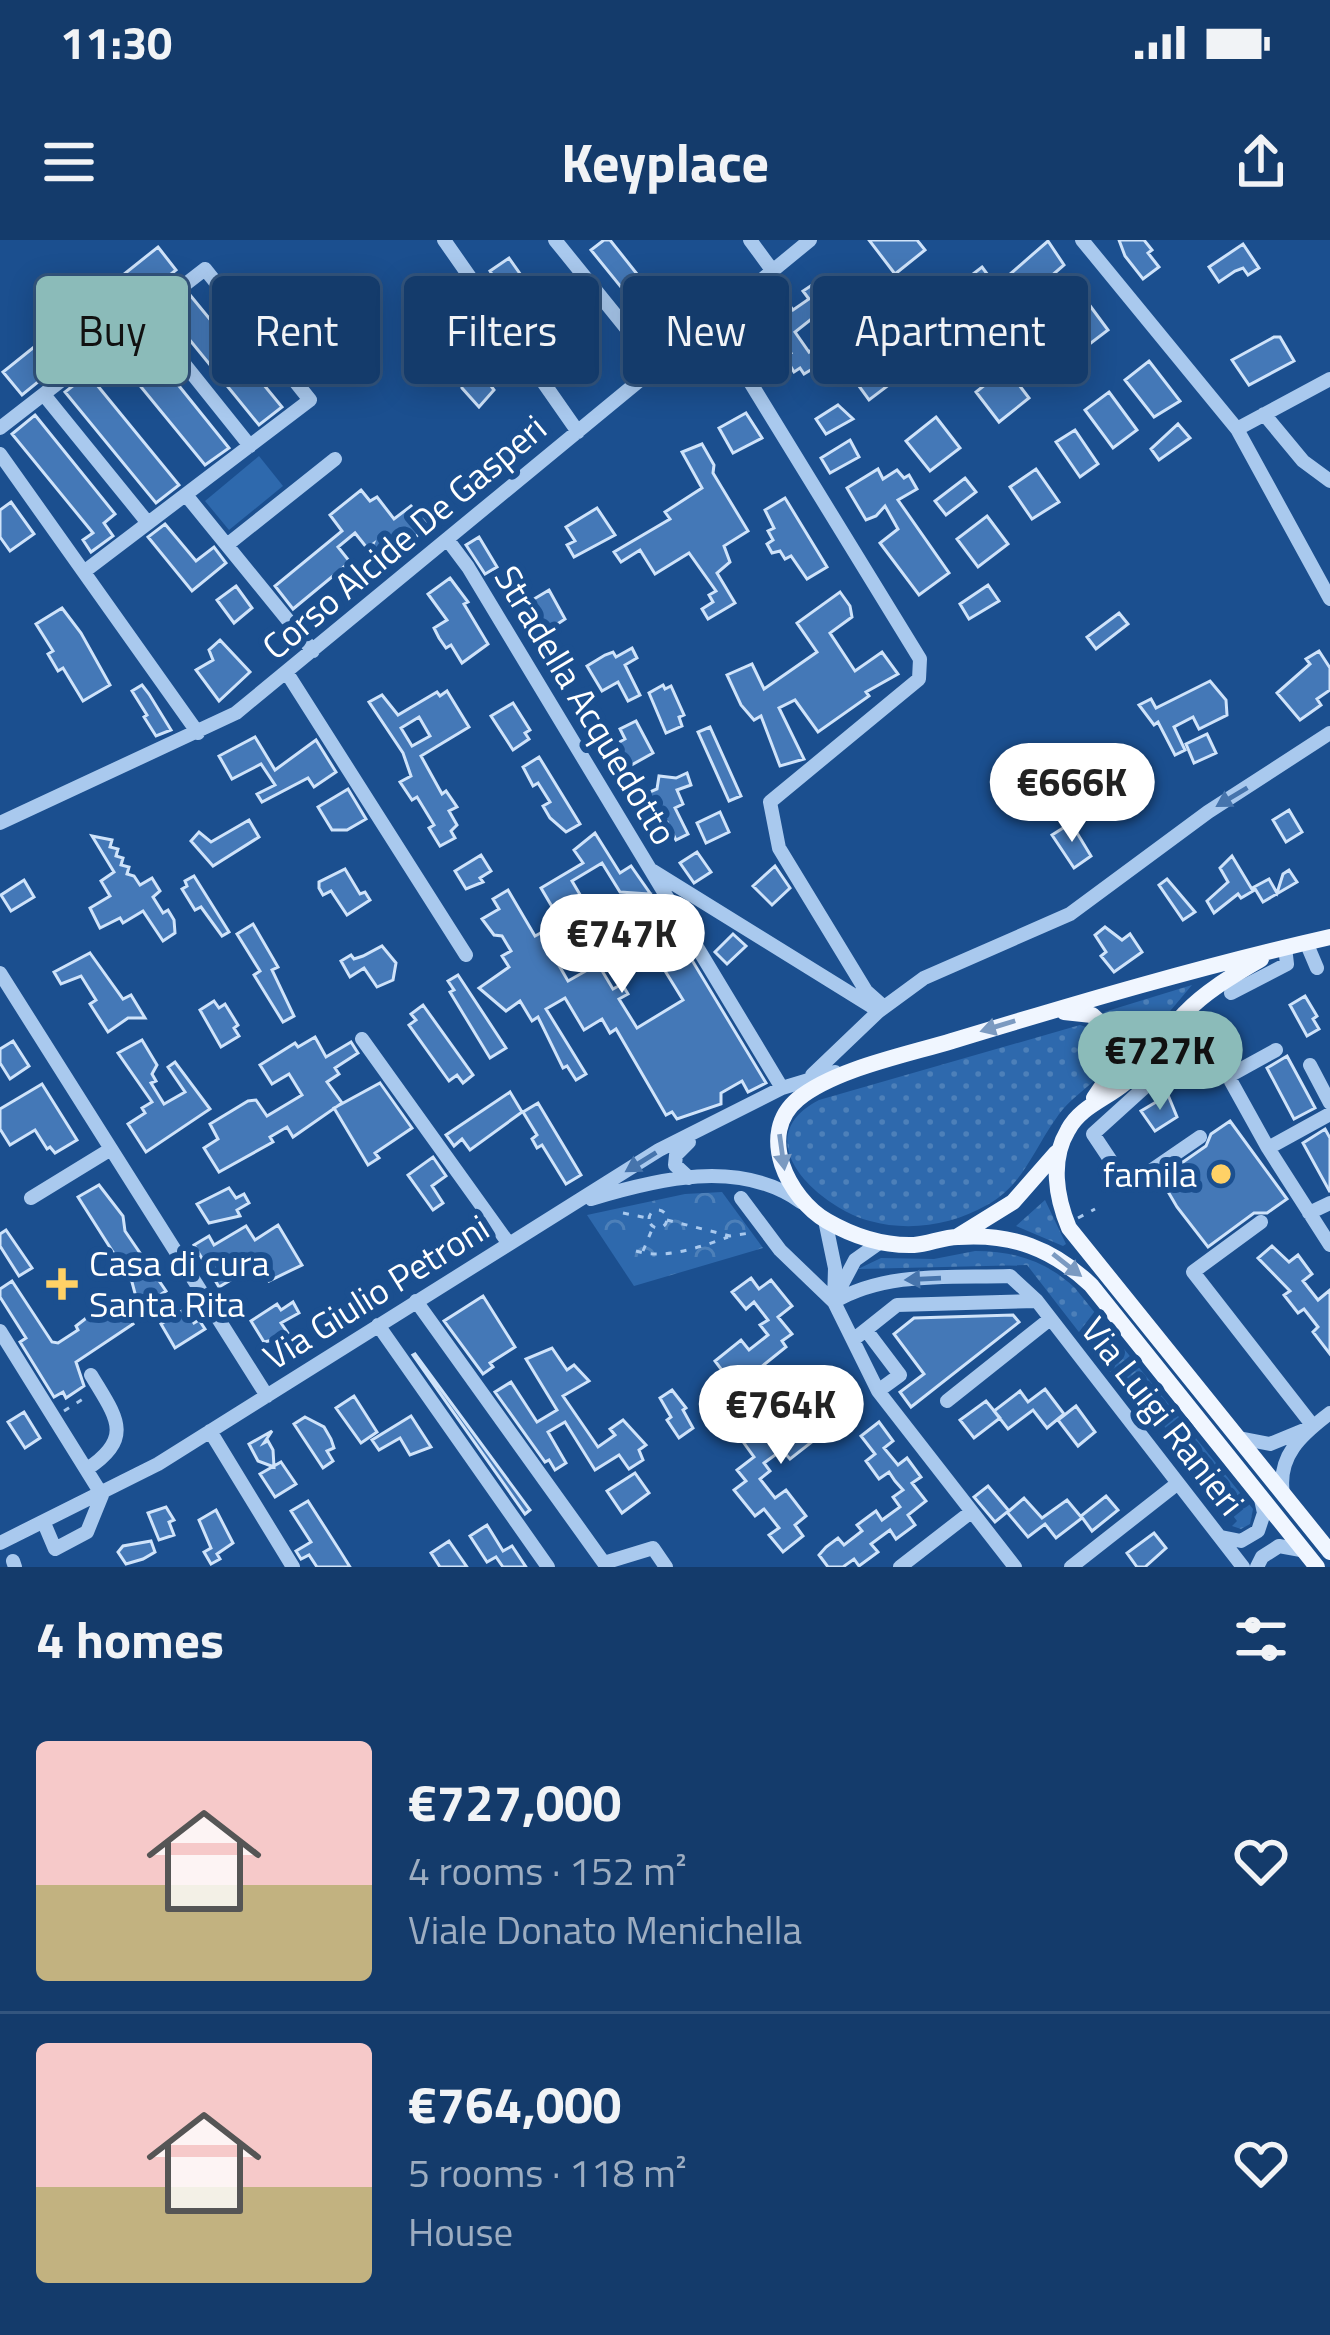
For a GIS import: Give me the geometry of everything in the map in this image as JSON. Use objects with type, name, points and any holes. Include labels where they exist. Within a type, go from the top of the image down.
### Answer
[{"type":"main road","points":[[1312,1561],[1074,1269],[1043,1248],[1014,1239],[957,1237],[916,1245],[879,1243],[819,1215],[792,1186],[780,1162],[780,1126],[788,1109],[819,1086],[883,1062],[1188,970],[1330,937]]},
{"type":"main road","points":[[1082,1112],[1152,1058],[1198,1000],[1279,950]]},
{"type":"main road","points":[[1039,1014],[1075,1011],[1092,1015],[1115,1037],[1117,1064],[1110,1079],[1068,1128],[1060,1149],[1058,1196],[1069,1228],[1330,1552]]},
{"type":"main road","points":[[957,1237],[1012,1202],[1060,1149]]},
{"type":"street","points":[[445,240],[578,432]]},
{"type":"street","points":[[555,240],[623,324]]},
{"type":"street","points":[[750,240],[772,270]]},
{"type":"street","name":"Corso Alcide De Gasperi","points":[[765,276],[809,240]]},
{"type":"street","points":[[1082,240],[1238,429],[1330,599]]},
{"type":"street","points":[[85,572],[310,400],[205,269],[188,283]]},
{"type":"street","points":[[1094,283],[1108,272]]},
{"type":"street","points":[[188,368],[250,446]]},
{"type":"street","points":[[1238,429],[1330,379]]},
{"type":"street","points":[[0,428],[60,384]]},
{"type":"street","name":"Corso Alcide De Gasperi","points":[[0,823],[236,712],[634,384]]},
{"type":"street","points":[[751,384],[920,659],[919,679],[770,802],[778,848],[866,991],[882,1009]]},
{"type":"street","points":[[45,396],[148,523]]},
{"type":"street","points":[[1264,414],[1304,461],[1330,481]]},
{"type":"street","points":[[0,454],[198,733]]},
{"type":"street","points":[[227,545],[335,459]]},
{"type":"street","points":[[186,495],[313,651]]},
{"type":"street","name":"Stradella Acquedotto","points":[[447,539],[782,1088]]},
{"type":"street","points":[[287,673],[466,955]]},
{"type":"street","points":[[809,1078],[882,1009],[924,978],[1070,914],[1208,812],[1330,733]]},
{"type":"street","points":[[649,869],[882,1009]]},
{"type":"street","points":[[1306,942],[1317,968]]},
{"type":"street","points":[[1231,993],[1287,964],[1279,950]]},
{"type":"street","points":[[0,973],[267,1396]]},
{"type":"street","points":[[1198,1000],[1204,1038],[1330,1245]]},
{"type":"street","points":[[1174,1027],[1190,1029],[1204,1038]]},
{"type":"street","points":[[362,1039],[508,1244]]},
{"type":"street","points":[[1111,1161],[1093,1134],[1184,1045]]},
{"type":"street","points":[[1227,1077],[1276,1050]]},
{"type":"street","points":[[809,1078],[883,1062]]},
{"type":"street","points":[[1310,1065],[1330,1103]]},
{"type":"street","name":"Via Giulio Petroni","points":[[0,1543],[101,1495],[210,1431],[659,1150],[809,1078]]},
{"type":"street","points":[[1268,1148],[1330,1114]]},
{"type":"street","points":[[689,1178],[675,1165],[676,1155],[696,1134]]},
{"type":"street","points":[[1130,1185],[1200,1138]]},
{"type":"street","points":[[31,1198],[111,1149]]},
{"type":"street","points":[[569,1206],[628,1188],[718,1174],[758,1181],[790,1194],[819,1215],[835,1268],[834,1302]]},
{"type":"street","points":[[741,1198],[780,1250],[900,1375],[878,1391]]},
{"type":"street","points":[[1310,1214],[1330,1203]]},
{"type":"street","points":[[1262,1222],[1193,1272],[1313,1426]]},
{"type":"street","points":[[834,1302],[855,1260],[879,1243]]},
{"type":"street","name":"Via Luigi Ranieri","points":[[834,1302],[859,1287],[883,1282],[1010,1276],[1037,1301],[1243,1567]]},
{"type":"street","points":[[859,1335],[897,1305],[883,1282]]},
{"type":"street","points":[[416,1301],[604,1563],[653,1548],[666,1567]]},
{"type":"street","name":"Via Luigi Ranieri","points":[[897,1305],[1037,1301]]},
{"type":"street","points":[[947,1401],[1050,1319]]},
{"type":"street","points":[[378,1325],[548,1567]]},
{"type":"street","points":[[0,1330],[101,1495],[87,1532],[55,1549]]},
{"type":"street","points":[[859,1335],[878,1391],[1015,1567]]},
{"type":"street","points":[[86,1469],[110,1452],[118,1430],[91,1376]]},
{"type":"street","points":[[1283,1494],[1280,1473],[1284,1462],[1330,1413]]},
{"type":"street","points":[[1239,1438],[1270,1444],[1313,1426]]},
{"type":"street","points":[[210,1431],[292,1567]]},
{"type":"street","points":[[1071,1567],[1178,1484]]},
{"type":"street","points":[[1214,1531],[1231,1540],[1250,1538],[1263,1523],[1258,1495]]},
{"type":"street","points":[[900,1567],[971,1512]]},
{"type":"street","points":[[44,1523],[62,1567]]},
{"type":"street","points":[[1257,1567],[1262,1557],[1280,1546],[1289,1546],[1312,1561]]},
{"type":"path","points":[[1076,1218],[1095,1209]]},
{"type":"path","points":[[649,1218],[659,1210],[667,1220],[730,1236]]},
{"type":"path","points":[[623,1213],[649,1218],[654,1226]]},
{"type":"path","points":[[654,1226],[662,1227],[667,1220]]},
{"type":"path","points":[[654,1226],[639,1252],[704,1246],[751,1233],[761,1225]]},
{"type":"path","points":[[54,1418],[88,1396]]},
{"type":"green space","points":[[259,456],[283,486],[229,530],[205,501]]},
{"type":"green space","points":[[1192,985],[1129,1060],[1122,1031],[1104,1012]]},
{"type":"green space","points":[[1080,1025],[1102,1041],[1106,1056],[1101,1073],[1059,1114],[1019,1177],[987,1205],[930,1225],[885,1224],[830,1202],[797,1170],[788,1133],[798,1116],[819,1100]]},
{"type":"green space","points":[[722,1192],[763,1248],[634,1286],[587,1215],[685,1194]]},
{"type":"green space","points":[[1045,1200],[1066,1244],[1063,1246],[1016,1226]]},
{"type":"green space","points":[[975,1251],[1029,1259],[1075,1288],[1253,1509],[1250,1524],[1241,1529],[1232,1526],[1237,1521],[1145,1401],[1137,1407],[1027,1265],[858,1269],[881,1258],[934,1259]]},
{"type":"building","points":[[610,240],[639,276],[623,276],[623,290],[591,250]]},
{"type":"building","points":[[869,240],[917,240],[925,250],[895,274]]},
{"type":"building","points":[[1119,240],[1144,240],[1159,267],[1143,279]]},
{"type":"building","points":[[1048,241],[1064,265],[1051,276],[1009,275]]},
{"type":"building","points":[[1243,244],[1259,268],[1248,275],[1243,268],[1219,282],[1209,267]]},
{"type":"building","points":[[158,247],[176,270],[169,276],[122,276]]},
{"type":"building","points":[[509,258],[522,276],[493,276],[490,271]]},
{"type":"building","points":[[813,284],[813,318],[795,332],[809,352],[813,349],[813,369],[804,374],[800,368],[794,372],[789,364],[789,307],[793,310],[809,299],[803,291]]},
{"type":"building","points":[[188,296],[212,322],[212,367],[188,338]]},
{"type":"building","points":[[1088,303],[1108,330],[1088,345]]},
{"type":"building","points":[[1280,337],[1294,361],[1249,385],[1232,360]]},
{"type":"building","points":[[36,346],[36,384],[22,395],[3,372]]},
{"type":"building","points":[[1149,361],[1180,401],[1154,417],[1125,380]]},
{"type":"building","points":[[75,384],[96,384],[179,485],[156,503],[65,392]]},
{"type":"building","points":[[139,384],[177,384],[229,448],[205,465]]},
{"type":"building","points":[[226,384],[263,384],[282,407],[259,425]]},
{"type":"building","points":[[462,384],[490,384],[494,390],[479,407]]},
{"type":"building","points":[[857,384],[890,384],[869,400]]},
{"type":"building","points":[[986,384],[1018,384],[1029,398],[999,422],[976,392]]},
{"type":"building","points":[[1109,392],[1137,430],[1113,448],[1085,410]]},
{"type":"building","points":[[838,405],[853,419],[826,434],[816,419]]},
{"type":"building","points":[[746,413],[762,438],[733,453],[719,428]]},
{"type":"building","points":[[35,415],[115,514],[104,523],[113,536],[91,552],[83,540],[93,533],[12,434]]},
{"type":"building","points":[[936,417],[960,448],[930,471],[906,441]]},
{"type":"building","points":[[1178,424],[1190,438],[1159,460],[1151,449]]},
{"type":"building","points":[[1075,430],[1098,464],[1080,477],[1056,442]]},
{"type":"building","points":[[850,440],[859,457],[830,473],[821,458]]},
{"type":"building","points":[[702,444],[714,465],[713,473],[748,531],[724,546],[730,562],[717,573],[735,603],[708,619],[702,609],[713,602],[709,595],[716,591],[689,553],[655,574],[640,550],[621,562],[614,552],[670,519],[665,512],[702,488],[682,452]]},
{"type":"building","points":[[878,469],[883,479],[897,470],[904,478],[909,475],[917,489],[898,500],[949,573],[919,595],[880,543],[898,529],[885,506],[866,520],[847,488]]},
{"type":"building","points":[[1036,469],[1059,502],[1032,519],[1010,487]]},
{"type":"building","points":[[965,478],[976,492],[946,515],[935,501]]},
{"type":"building","points":[[361,490],[370,501],[377,497],[394,519],[411,506],[435,531],[425,539],[420,533],[381,565],[370,551],[373,544],[367,548],[355,533],[338,547],[350,562],[293,609],[275,586],[342,531],[330,515]]},
{"type":"building","points":[[785,498],[827,567],[807,579],[791,556],[785,559],[780,551],[772,553],[767,544],[773,540],[768,531],[774,528],[765,510]]},
{"type":"building","points":[[11,502],[34,534],[10,551],[0,537],[0,510]]},
{"type":"building","points":[[597,508],[615,535],[574,557],[567,545],[575,541],[566,527]]},
{"type":"building","points":[[987,516],[1008,544],[978,567],[957,539]]},
{"type":"building","points":[[165,524],[196,561],[214,547],[226,563],[192,591],[148,537]]},
{"type":"building","points":[[479,537],[497,567],[485,574],[466,545]]},
{"type":"building","points":[[450,578],[468,602],[464,604],[488,644],[462,663],[434,628],[447,620],[428,594]]},
{"type":"building","points":[[988,585],[999,601],[969,619],[960,604]]},
{"type":"building","points":[[236,586],[252,608],[234,623],[217,600]]},
{"type":"building","points":[[549,590],[565,619],[536,638],[519,608]]},
{"type":"building","points":[[840,592],[852,617],[830,633],[855,671],[882,652],[898,674],[866,692],[869,696],[818,732],[795,700],[779,708],[804,759],[780,766],[761,716],[754,720],[741,705],[727,675],[752,664],[764,689],[817,652],[797,623]]},
{"type":"building","points":[[62,608],[110,685],[83,701],[63,668],[58,671],[48,654],[53,651],[36,624]]},
{"type":"building","points":[[1119,613],[1128,624],[1096,649],[1087,637]]},
{"type":"building","points":[[220,640],[250,672],[219,701],[196,670],[213,660],[209,650]]},
{"type":"building","points":[[632,648],[637,658],[625,665],[640,695],[628,701],[618,682],[602,691],[587,666]]},
{"type":"building","points":[[1319,651],[1330,668],[1330,690],[1317,699],[1321,705],[1300,720],[1277,693]]},
{"type":"building","points":[[1210,681],[1226,700],[1227,715],[1199,729],[1193,717],[1174,727],[1185,750],[1175,755],[1158,722],[1154,725],[1139,705],[1151,699],[1156,708]]},
{"type":"building","points":[[142,685],[171,730],[156,736],[132,691]]},
{"type":"building","points":[[663,685],[665,689],[671,686],[684,715],[679,717],[682,726],[666,733],[649,693]]},
{"type":"building","points":[[447,691],[469,727],[421,756],[442,794],[446,791],[457,807],[449,811],[457,825],[451,831],[455,838],[440,846],[417,797],[412,800],[400,782],[411,776],[403,753],[369,702],[382,695],[398,715],[437,692],[440,696]],"holes":[[[419,717],[430,736],[412,746],[401,728]]]},
{"type":"building","points":[[513,703],[530,730],[525,733],[529,739],[513,750],[491,716]]},
{"type":"building","points":[[636,721],[653,753],[619,772],[607,749],[625,739],[620,729]]},
{"type":"building","points":[[710,727],[741,796],[729,801],[698,732]]},
{"type":"building","points":[[1207,734],[1216,753],[1194,763],[1186,744]]},
{"type":"building","points":[[255,737],[275,770],[316,740],[336,772],[314,787],[308,778],[262,802],[257,794],[275,785],[261,764],[232,779],[219,756]]},
{"type":"building","points":[[539,757],[580,824],[566,832],[550,818],[543,806],[550,802],[538,783],[533,786],[523,767]]},
{"type":"building","points":[[687,773],[691,785],[677,790],[683,804],[675,808],[688,834],[676,840],[667,822],[647,833],[631,800],[657,789],[659,776],[676,778]]},
{"type":"building","points":[[348,789],[366,819],[347,830],[332,830],[318,807]]},
{"type":"building","points":[[1289,810],[1302,832],[1286,842],[1273,820]]},
{"type":"building","points":[[720,812],[729,832],[706,843],[697,823]]},
{"type":"building","points":[[249,820],[259,837],[213,866],[191,841],[199,832],[211,842]]},
{"type":"building","points":[[1071,823],[1091,856],[1074,868],[1052,835]]},
{"type":"building","points":[[595,833],[620,873],[631,866],[659,906],[640,902],[649,894],[620,892],[602,863],[572,881],[579,900],[591,917],[596,914],[605,930],[591,938],[620,945],[597,959],[570,928],[546,943],[568,981],[598,964],[613,989],[622,984],[628,994],[619,999],[637,1028],[683,1000],[654,953],[666,946],[654,925],[666,917],[766,1083],[748,1092],[742,1081],[721,1093],[721,1104],[677,1119],[672,1112],[666,1115],[616,1029],[610,1033],[602,1019],[584,1030],[565,998],[546,1009],[586,1074],[576,1080],[567,1066],[563,1068],[538,1017],[532,1021],[520,1001],[506,1011],[479,988],[509,967],[502,956],[511,951],[482,919],[499,909],[493,899],[508,890],[535,936],[561,922],[541,888],[583,863],[574,850]]},
{"type":"building","points":[[92,836],[112,840],[110,847],[118,849],[116,856],[123,858],[121,865],[129,867],[127,874],[140,885],[152,878],[160,891],[153,897],[163,913],[168,910],[175,933],[163,941],[143,911],[123,923],[120,918],[100,928],[90,908],[110,896],[101,881],[114,872]]},
{"type":"building","points":[[697,852],[711,872],[694,883],[680,863]]},
{"type":"building","points":[[481,855],[491,871],[480,878],[483,882],[466,889],[455,871]]},
{"type":"building","points":[[1232,856],[1253,891],[1241,898],[1238,894],[1214,913],[1207,901],[1228,882],[1220,868]]},
{"type":"building","points":[[775,866],[790,888],[772,905],[753,886]]},
{"type":"building","points":[[345,869],[360,894],[365,892],[370,900],[347,915],[331,891],[323,895],[319,888],[319,882]]},
{"type":"building","points":[[1289,870],[1297,882],[1263,902],[1254,887],[1269,879],[1277,893]]},
{"type":"building","points":[[194,876],[229,932],[222,936],[201,907],[195,910],[182,889]]},
{"type":"building","points":[[1167,879],[1195,912],[1183,920],[1159,885]]},
{"type":"building","points":[[24,880],[34,897],[11,911],[1,895]]},
{"type":"building","points":[[253,924],[278,967],[272,970],[294,1016],[283,1022],[254,975],[260,971],[237,934]]},
{"type":"building","points":[[1105,927],[1122,940],[1130,934],[1142,952],[1114,972],[1101,956],[1106,952],[1095,935]]},
{"type":"building","points":[[733,934],[746,946],[727,964],[715,952]]},
{"type":"building","points":[[382,946],[396,963],[393,980],[377,987],[364,968],[350,977],[341,961]]},
{"type":"building","points":[[90,953],[123,999],[131,995],[145,1018],[128,1018],[108,1032],[90,1004],[96,1000],[81,976],[61,984],[54,972]]},
{"type":"building","points":[[458,975],[506,1048],[490,1058],[450,992],[454,990],[448,981]]},
{"type":"building","points":[[1305,996],[1319,1029],[1307,1036],[1290,1005]]},
{"type":"building","points":[[214,1001],[219,1008],[225,1004],[238,1025],[234,1028],[239,1036],[221,1047],[200,1010]]},
{"type":"building","points":[[423,1005],[473,1075],[463,1083],[457,1075],[449,1081],[409,1025],[416,1020],[411,1014]]},
{"type":"building","points":[[315,1037],[326,1057],[351,1042],[358,1053],[335,1068],[339,1074],[327,1082],[342,1103],[293,1137],[287,1127],[270,1137],[273,1142],[219,1172],[204,1148],[218,1139],[210,1124],[248,1101],[256,1100],[267,1116],[302,1095],[289,1074],[272,1084],[260,1065],[295,1043],[298,1047]]},
{"type":"building","points":[[142,1040],[157,1065],[152,1074],[156,1081],[151,1083],[164,1104],[185,1092],[168,1067],[175,1062],[210,1109],[146,1152],[128,1124],[152,1102],[118,1053]]},
{"type":"building","points":[[13,1041],[29,1066],[10,1079],[0,1063],[0,1049]]},
{"type":"building","points":[[1287,1056],[1315,1108],[1294,1119],[1267,1068]]},
{"type":"building","points":[[380,1083],[412,1128],[375,1153],[379,1158],[368,1165],[334,1108]]},
{"type":"building","points":[[42,1084],[77,1140],[55,1153],[35,1130],[10,1145],[0,1129],[0,1109]]},
{"type":"building","points":[[510,1092],[522,1112],[470,1150],[462,1139],[454,1146],[446,1135]]},
{"type":"building","points":[[1168,1095],[1177,1117],[1155,1131],[1141,1111]]},
{"type":"building","points":[[538,1103],[581,1175],[566,1184],[542,1145],[537,1148],[532,1139],[537,1135],[523,1112]]},
{"type":"building","name":"famila","points":[[1230,1121],[1287,1199],[1267,1213],[1254,1213],[1208,1247],[1160,1178],[1206,1146],[1211,1134]]},
{"type":"building","points":[[1325,1129],[1330,1138],[1330,1192],[1303,1143]]},
{"type":"building","points":[[433,1157],[446,1176],[432,1186],[443,1203],[433,1210],[408,1175]]},
{"type":"building","points":[[99,1185],[123,1216],[125,1231],[166,1291],[128,1316],[133,1324],[76,1362],[84,1386],[66,1398],[63,1392],[54,1397],[20,1342],[26,1338],[0,1297],[0,1289],[12,1281],[52,1342],[58,1343],[107,1302],[114,1312],[136,1297],[132,1282],[78,1197]]},
{"type":"building","points":[[229,1188],[236,1198],[244,1194],[249,1203],[237,1210],[240,1216],[209,1223],[197,1204]]},
{"type":"building","points":[[278,1225],[302,1265],[269,1281],[258,1264],[219,1287],[194,1245],[209,1236],[214,1245],[246,1226],[255,1240]]},
{"type":"building","points":[[6,1230],[32,1268],[19,1276],[0,1246],[0,1234]]},
{"type":"building","points":[[1272,1246],[1289,1262],[1298,1255],[1312,1274],[1303,1281],[1318,1300],[1330,1290],[1330,1354],[1313,1332],[1318,1327],[1304,1309],[1298,1313],[1284,1295],[1290,1291],[1258,1258]]},
{"type":"building","points":[[751,1278],[759,1289],[771,1280],[792,1306],[778,1317],[792,1334],[782,1341],[786,1347],[725,1396],[713,1381],[724,1373],[715,1361],[741,1340],[749,1350],[768,1335],[760,1325],[768,1320],[754,1302],[746,1309],[732,1292]]},
{"type":"building","points":[[483,1296],[515,1347],[490,1363],[493,1367],[483,1374],[444,1321]]},
{"type":"building","points":[[293,1302],[299,1313],[281,1323],[290,1336],[276,1345],[273,1340],[264,1342],[251,1321],[277,1304],[281,1310]]},
{"type":"building","points":[[185,1309],[205,1329],[175,1348],[161,1324]]},
{"type":"building","points":[[1013,1315],[1019,1322],[911,1407],[900,1392],[924,1374],[894,1334],[914,1318]]},
{"type":"building","points":[[552,1348],[567,1370],[574,1365],[589,1381],[563,1396],[598,1447],[615,1435],[610,1429],[623,1420],[646,1445],[639,1450],[643,1460],[629,1469],[619,1455],[595,1470],[565,1422],[548,1432],[566,1463],[555,1470],[549,1460],[545,1462],[495,1392],[511,1382],[537,1422],[557,1410],[526,1359]]},
{"type":"building","points":[[413,1355],[530,1510],[525,1514]]},
{"type":"building","points":[[818,1386],[834,1407],[815,1424],[822,1434],[790,1459],[782,1450],[764,1463],[770,1471],[760,1479],[775,1498],[786,1490],[806,1516],[795,1525],[803,1536],[783,1552],[769,1535],[779,1528],[764,1509],[755,1516],[734,1490],[746,1481],[737,1470],[754,1457],[744,1443],[771,1423],[780,1434],[801,1419],[791,1407]]},
{"type":"building","points":[[1045,1389],[1064,1414],[1047,1428],[1033,1410],[1008,1429],[994,1411],[1020,1391],[1028,1402]]},
{"type":"building","points":[[672,1390],[693,1428],[679,1438],[660,1398]]},
{"type":"building","points":[[354,1396],[377,1432],[361,1443],[336,1408]]},
{"type":"building","points":[[986,1401],[1000,1418],[974,1438],[960,1420]]},
{"type":"building","points":[[1076,1406],[1095,1432],[1078,1446],[1058,1420]]},
{"type":"building","points":[[24,1412],[40,1438],[25,1448],[8,1422]]},
{"type":"building","points":[[411,1416],[431,1447],[410,1455],[400,1438],[379,1450],[372,1440]]},
{"type":"building","points":[[305,1417],[324,1427],[331,1439],[334,1448],[327,1451],[333,1461],[323,1468],[294,1424]]},
{"type":"building","points":[[879,1422],[893,1441],[884,1448],[898,1465],[907,1458],[921,1477],[912,1483],[926,1501],[908,1515],[915,1525],[896,1539],[890,1530],[871,1544],[878,1552],[859,1566],[854,1559],[843,1567],[828,1567],[819,1555],[826,1547],[838,1538],[844,1545],[862,1531],[857,1525],[876,1511],[882,1520],[900,1507],[893,1497],[903,1490],[889,1472],[879,1479],[866,1461],[875,1454],[861,1436]]},
{"type":"building","points":[[272,1431],[264,1443],[268,1441],[273,1450],[274,1467],[258,1461],[249,1444]]},
{"type":"building","points":[[281,1462],[296,1484],[275,1497],[260,1474]]},
{"type":"building","points":[[635,1473],[649,1493],[622,1513],[607,1491]]},
{"type":"building","points":[[988,1486],[1009,1511],[1024,1498],[1042,1518],[1067,1500],[1082,1518],[1056,1538],[1045,1524],[1028,1537],[1007,1512],[995,1522],[974,1497]]},
{"type":"building","points":[[1106,1496],[1118,1510],[1092,1531],[1081,1516]]},
{"type":"building","points":[[308,1501],[350,1567],[317,1567],[309,1555],[301,1559],[296,1551],[311,1542],[291,1511]]},
{"type":"building","points":[[166,1507],[174,1520],[169,1522],[174,1535],[159,1540],[148,1513]]},
{"type":"building","points":[[216,1510],[233,1543],[211,1564],[204,1552],[211,1548],[199,1520]]},
{"type":"building","points":[[487,1525],[503,1551],[512,1546],[526,1567],[503,1567],[496,1557],[487,1562],[470,1536]]},
{"type":"building","points":[[1154,1533],[1166,1548],[1145,1567],[1137,1567],[1127,1553]]},
{"type":"building","points":[[151,1541],[155,1552],[143,1559],[126,1564],[118,1552],[123,1546]]},
{"type":"building","points":[[449,1541],[467,1567],[440,1567],[431,1553]]},
{"type":"place","name":"famila","points":[[1221,1174]]},
{"type":"place","name":"Casa di cura Santa Rita","points":[[62,1284]]}]
